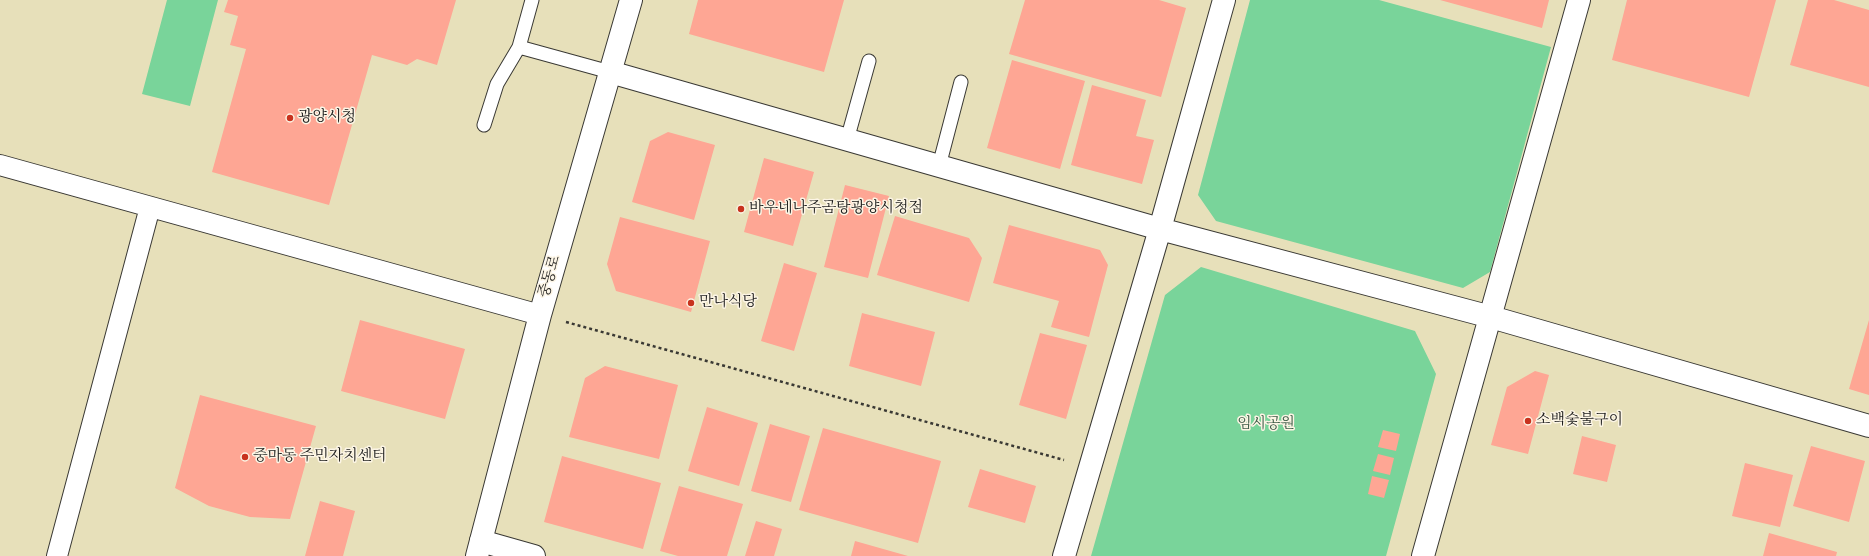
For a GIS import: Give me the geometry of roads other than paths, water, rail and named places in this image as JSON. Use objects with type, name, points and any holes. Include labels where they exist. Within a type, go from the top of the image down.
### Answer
[{"type":"street","name":"중동로","points":[[479,549],[540,315],[631,0]]},
{"type":"street","points":[[1064,556],[1160,229],[1224,0]]},
{"type":"street","points":[[1423,556],[1579,0]]},
{"type":"street","points":[[610,72],[1160,229],[1491,317],[1869,426]]},
{"type":"street","points":[[0,165],[540,315]]},
{"type":"street","points":[[57,556],[150,207]]},
{"type":"street","points":[[479,549],[534,556]]},
{"type":"lane","points":[[484,125],[497,84],[519,47],[532,0]]},
{"type":"lane","points":[[519,47],[610,72]]},
{"type":"lane","points":[[848,140],[868,62]]},
{"type":"lane","points":[[939,166],[961,82]]},
{"type":"place","name":"광양시청","points":[[290,118]]},
{"type":"place","name":"바우네나주곰탕광양시청점","points":[[741,209]]},
{"type":"place","name":"만나식당","points":[[691,303]]},
{"type":"place","name":"소백숯불구이","points":[[1528,421]]},
{"type":"place","name":"중마동 주민자치센터","points":[[245,457]]},
{"type":"park label","name":"임시공원","points":[[1266,425]]}]
